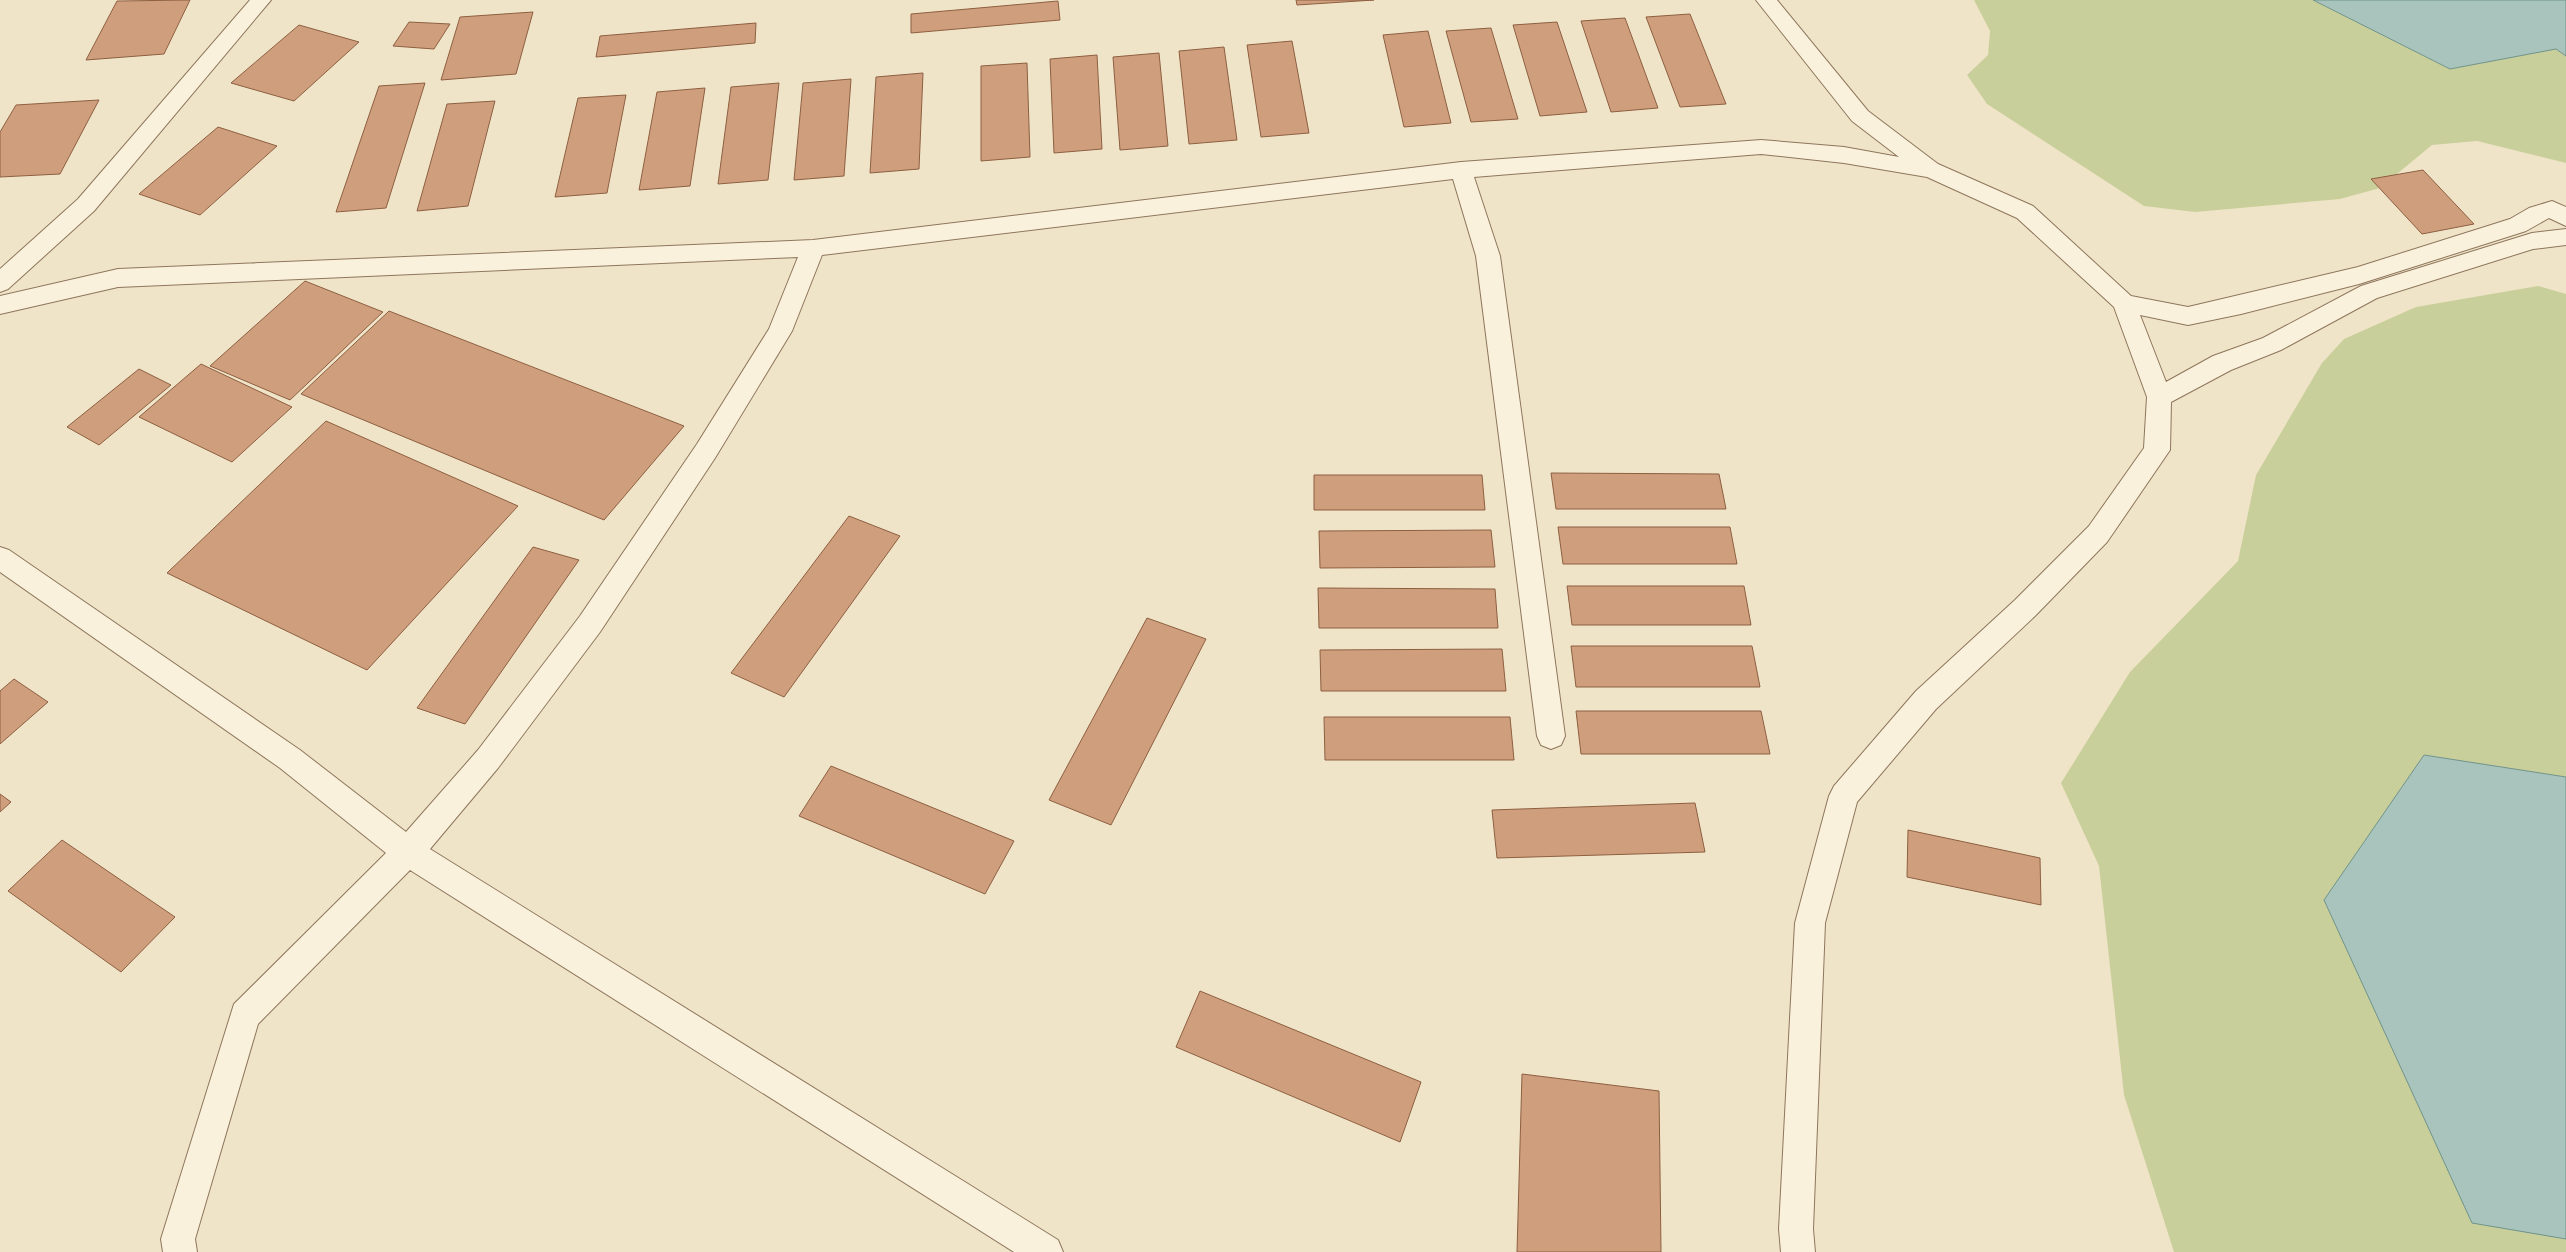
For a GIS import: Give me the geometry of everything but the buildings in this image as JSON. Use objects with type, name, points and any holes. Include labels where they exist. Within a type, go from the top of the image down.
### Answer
[{"type":"street","points":[[0,283],[86,205],[261,0]]},
{"type":"street","points":[[1766,0],[1860,116],[1932,170],[2025,212],[2124,303],[2159,397],[2157,450],[2098,534],[2025,608],[1926,700],[1844,796],[1810,923],[1796,1229],[1798,1252]]},
{"type":"street","points":[[0,305],[118,278],[813,248],[1462,170],[1761,147],[1844,155],[1932,170]]},
{"type":"street","points":[[1462,170],[1488,256],[1551,736]]},
{"type":"street","points":[[2124,303],[2188,316],[2360,275],[2518,225],[2537,214],[2552,209],[2566,218]]},
{"type":"street","points":[[2159,397],[2222,363],[2272,344],[2370,292],[2532,241],[2566,237]]},
{"type":"street","points":[[180,1252],[178,1239],[245,1016],[408,852],[488,759],[590,624],[695,468],[780,331],[813,248]]},
{"type":"street","points":[[0,558],[290,758],[408,852],[1046,1252]]},
{"type":"green space","points":[[1974,0],[2313,0],[2450,69],[2556,49],[2566,56],[2566,163],[2477,141],[2432,145],[2380,188],[2340,199],[2195,212],[2144,206],[1987,104],[1967,75],[1988,55],[1990,31]]},
{"type":"green space","points":[[2538,286],[2566,294],[2566,777],[2424,755],[2472,1222],[2566,1239],[2566,1252],[2174,1252],[2124,1095],[2099,866],[2061,783],[2130,672],[2238,561],[2256,475],[2322,363],[2344,339],[2416,307]]},
{"type":"water","points":[[2313,0],[2566,0],[2566,56],[2556,49],[2450,69]]},
{"type":"water","points":[[2424,755],[2566,777],[2566,1239],[2472,1223],[2324,900]]}]
